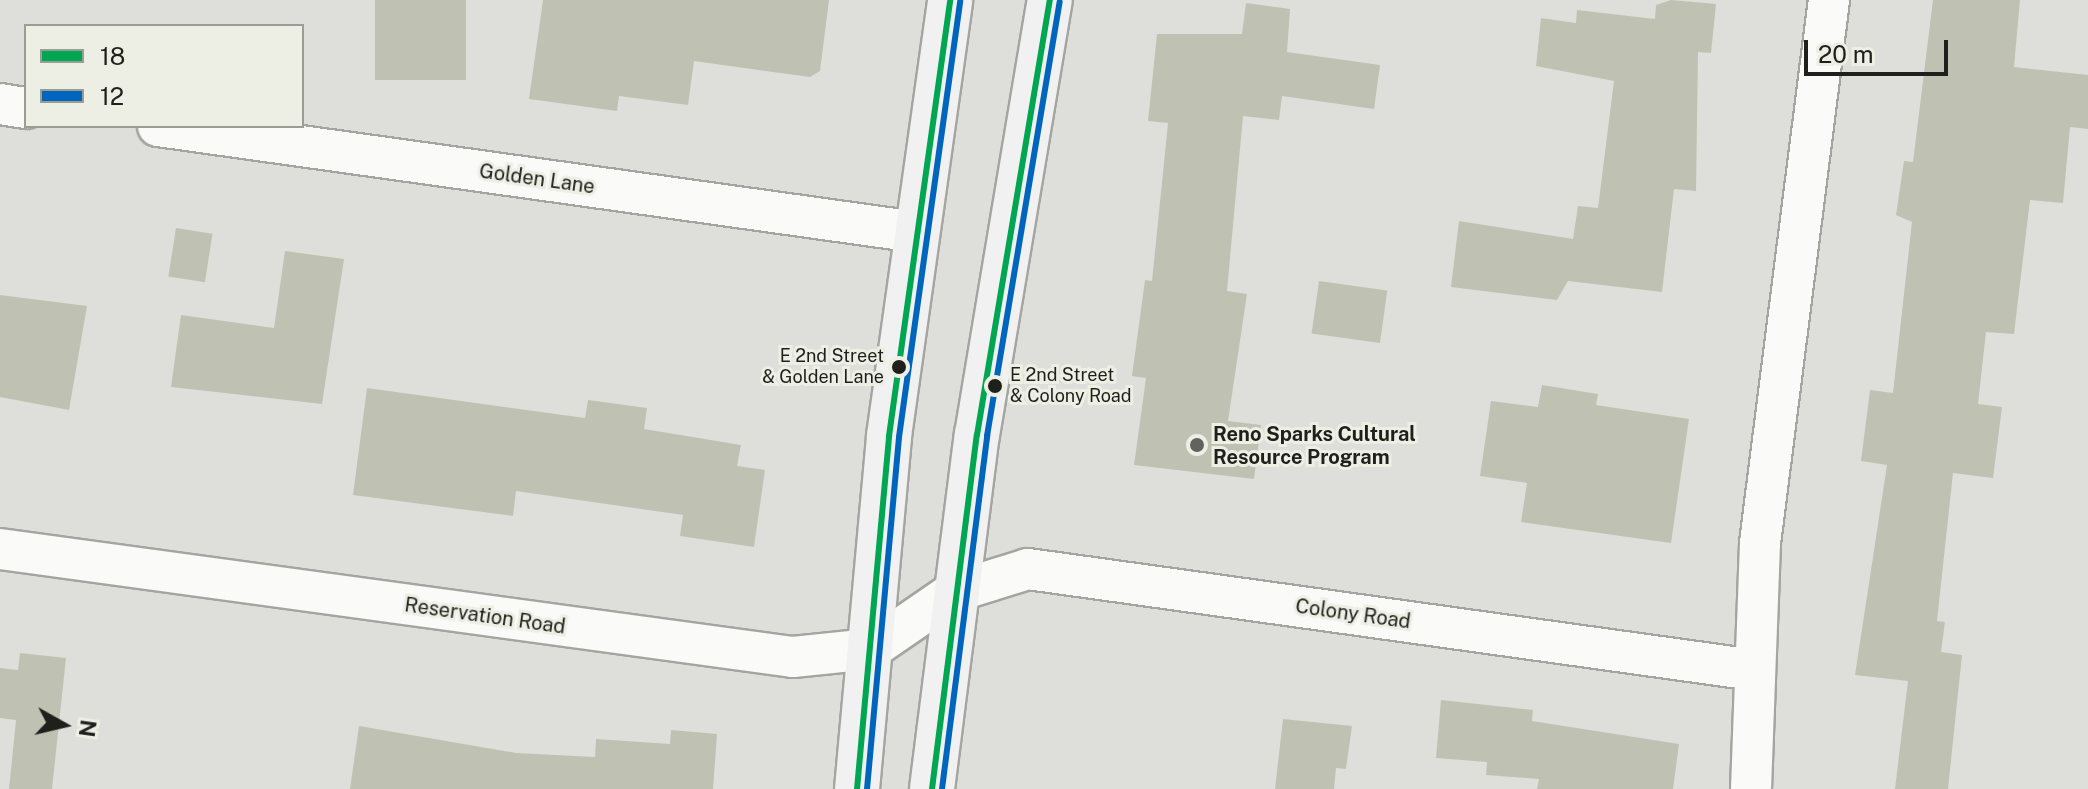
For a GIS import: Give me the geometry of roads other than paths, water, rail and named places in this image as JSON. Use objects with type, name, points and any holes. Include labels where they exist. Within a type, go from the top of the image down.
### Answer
[{"type":"main road","points":[[857,789],[916,232],[950,0]]},
{"type":"main road","points":[[1031,0],[1041,49]]},
{"type":"main road","points":[[932,789],[954,592],[1050,0]]},
{"type":"street","points":[[1751,789],[1760,543],[1829,0]]},
{"type":"street","points":[[0,104],[24,108]]},
{"type":"street","name":"Golden Lane","points":[[172,128],[916,232]]},
{"type":"street","name":"Reservation Road","points":[[0,549],[772,656],[871,649]]},
{"type":"street","name":"Colony Road","points":[[954,592],[1028,569],[1047,570],[1754,670]]},
{"type":"street","points":[[871,649],[954,592]]},
{"type":"place","name":"E 2nd Street & Golden Lane","points":[[899,367]]},
{"type":"place","name":"E 2nd Street & Colony Road","points":[[995,386]]},
{"type":"place","name":"Reno Sparks Cultural Resource Program","points":[[1197,445]]}]
